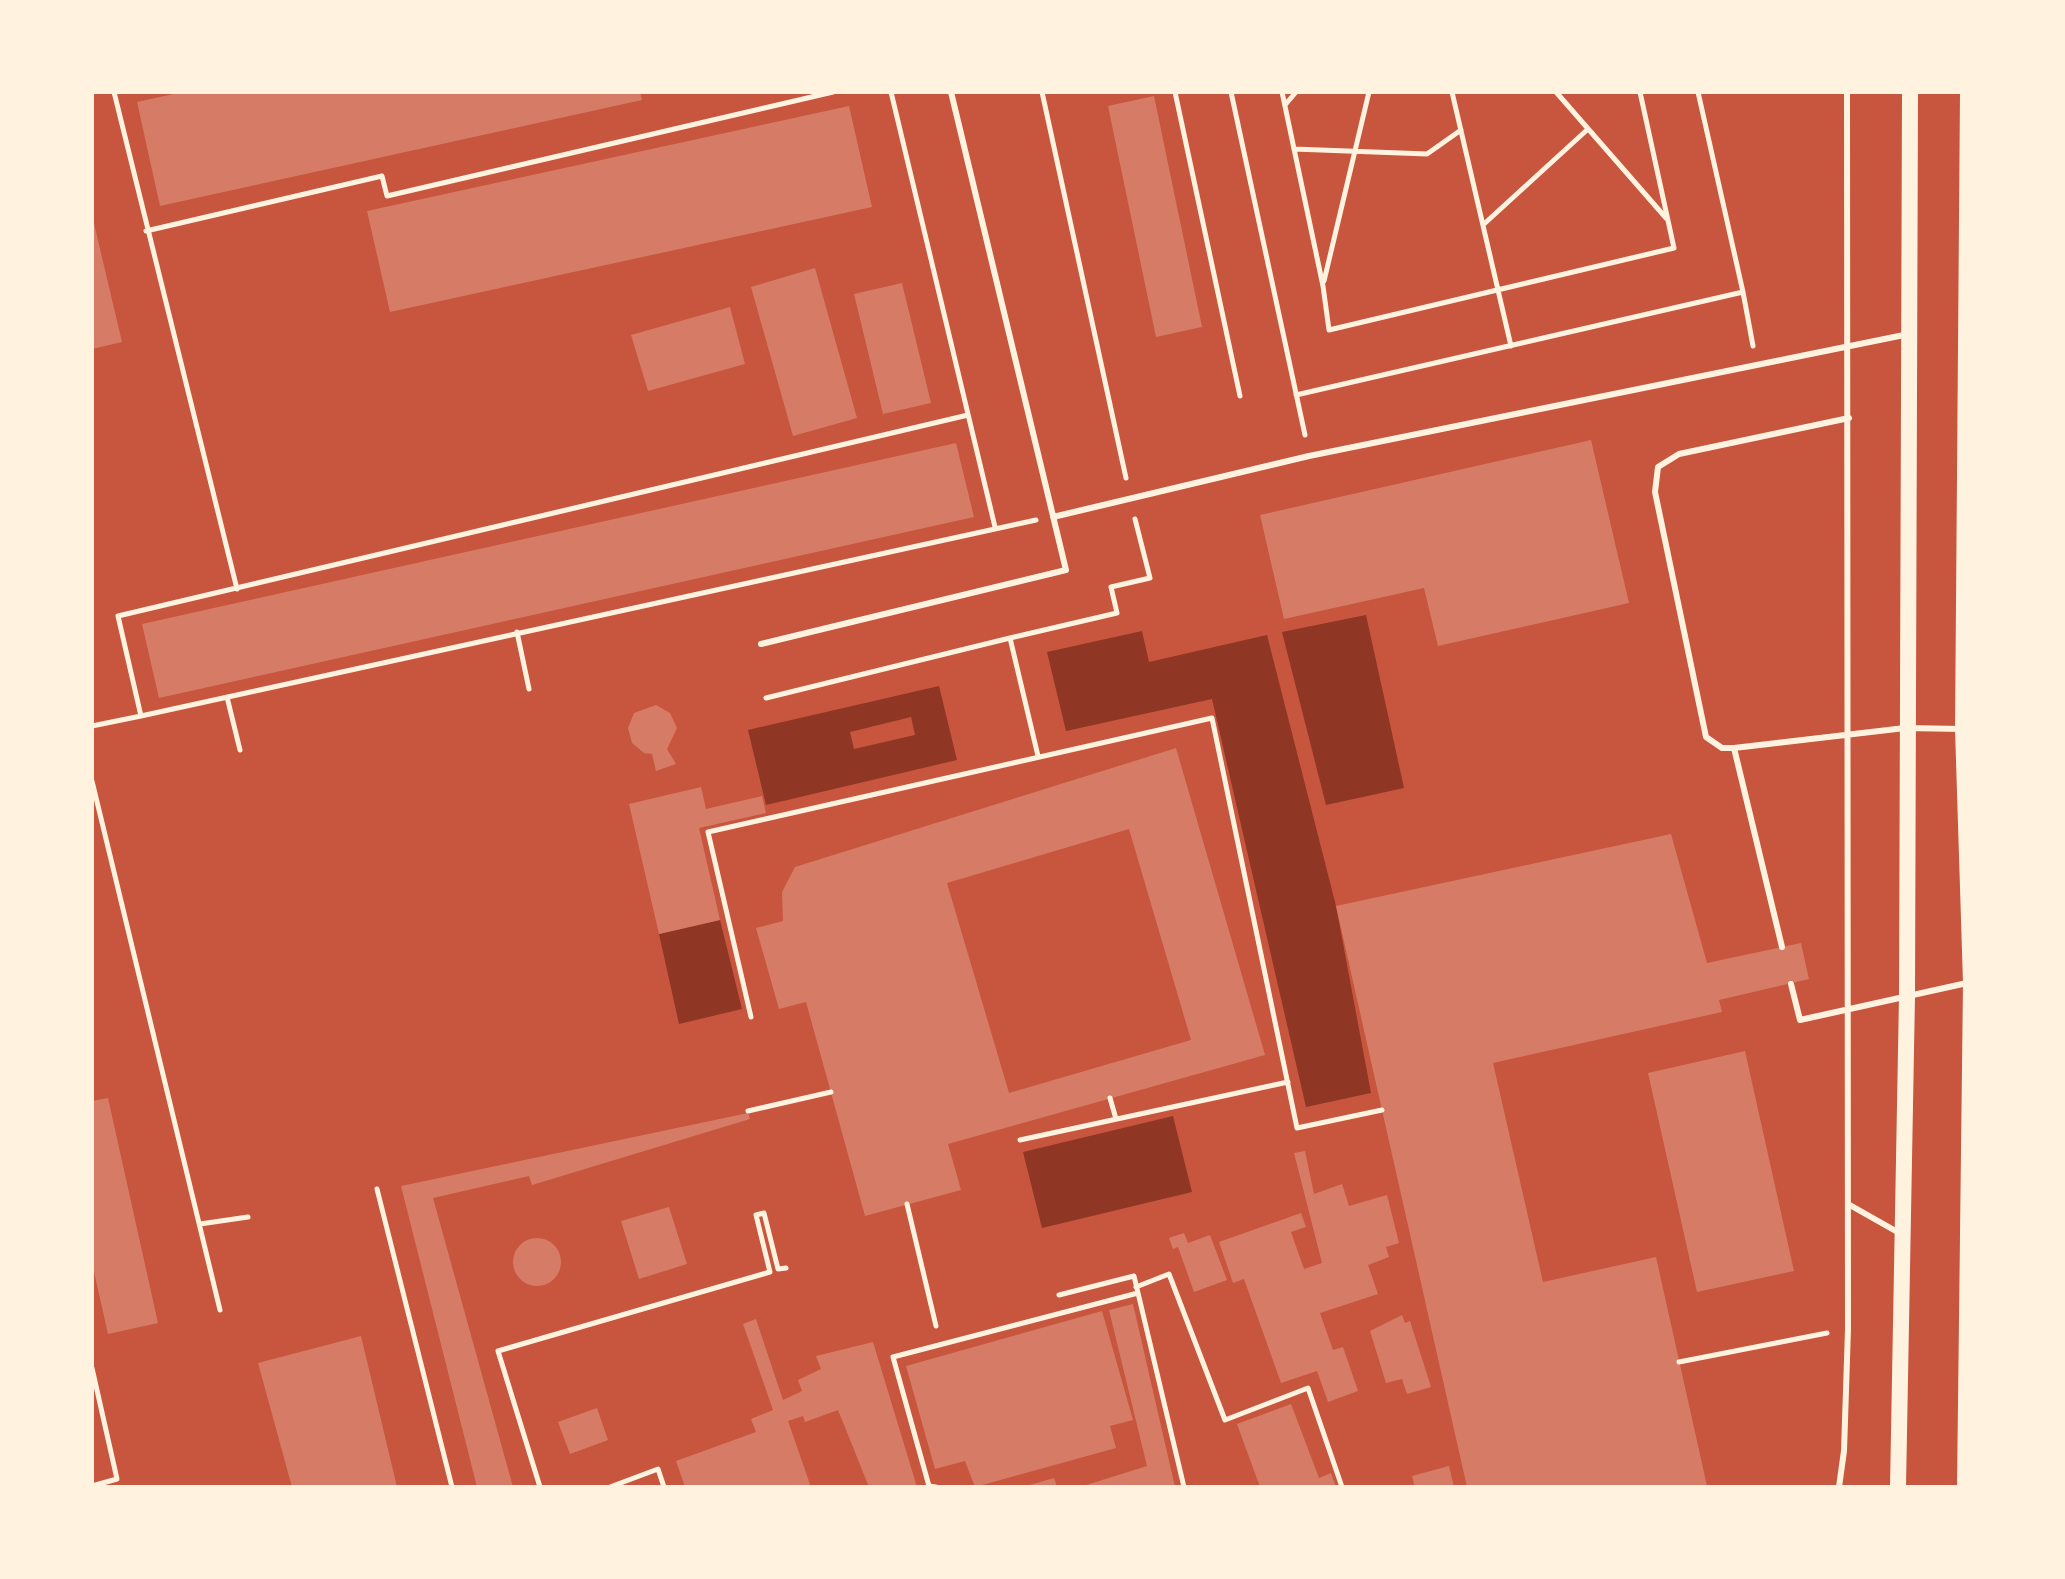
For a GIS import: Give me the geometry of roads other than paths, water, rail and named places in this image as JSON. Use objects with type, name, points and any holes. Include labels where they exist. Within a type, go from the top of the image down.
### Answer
[{"type":"main road","points":[[1898,1487],[1907,996],[1905,728],[1910,92]]},
{"type":"main road","points":[[1965,1487],[1971,983],[1963,729],[1968,92]]},
{"type":"lane","points":[[761,644],[1066,570],[951,92]]},
{"type":"lane","points":[[1839,1487],[1844,1451],[1848,1329],[1850,346],[1847,92]]},
{"type":"lane","points":[[1053,517],[1309,456],[1909,334]]},
{"type":"lane","points":[[1849,418],[1679,454],[1658,467],[1654,479],[1702,727],[1713,744],[1734,748],[1905,728],[1963,729]]},
{"type":"lane","points":[[1734,748],[1782,947]]},
{"type":"lane","points":[[1791,984],[1800,1020],[1971,983]]},
{"type":"lane","points":[[1848,1204],[1904,1236]]}]
